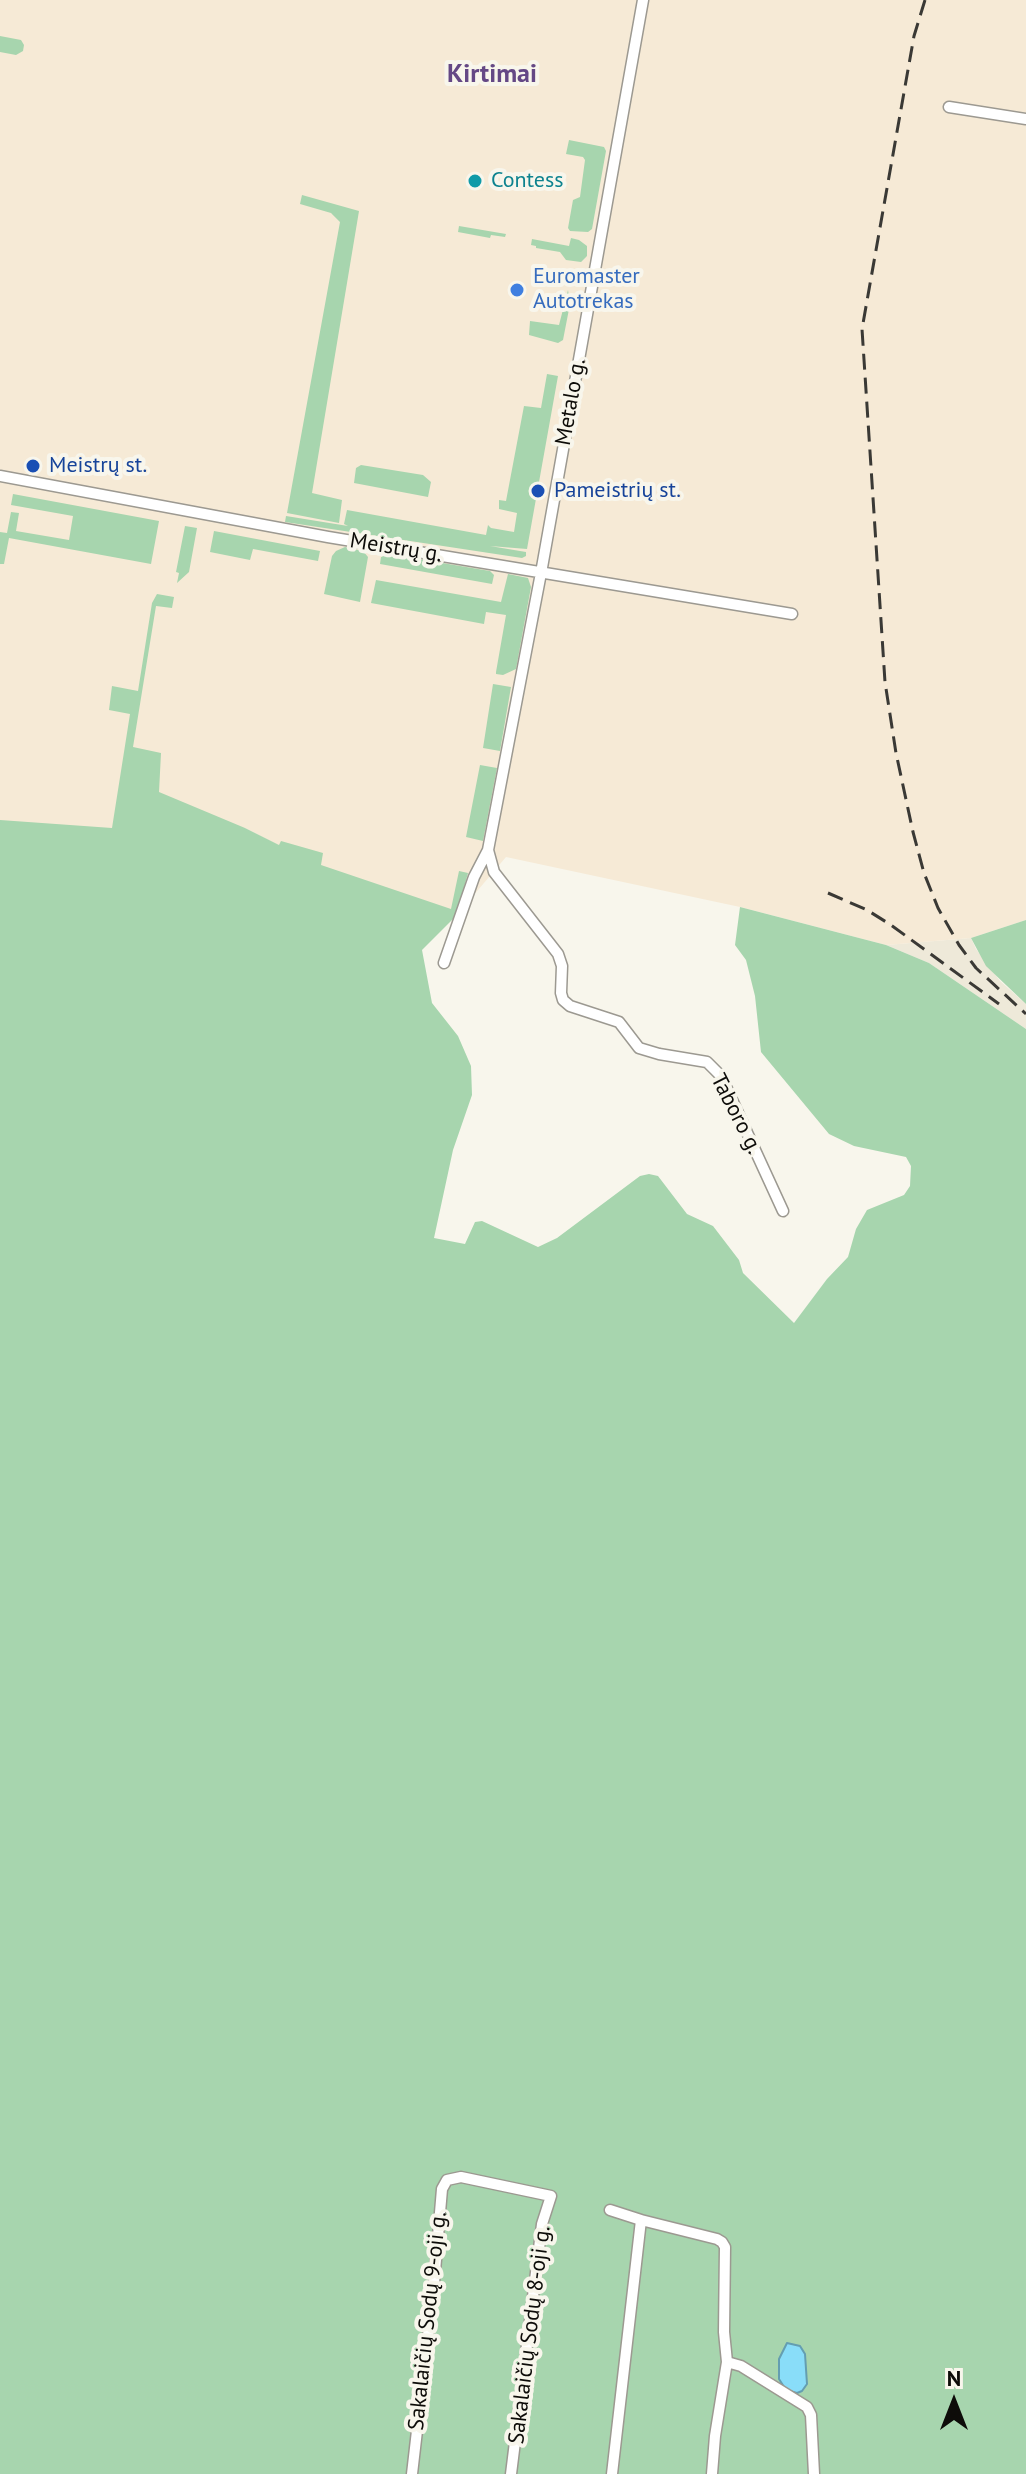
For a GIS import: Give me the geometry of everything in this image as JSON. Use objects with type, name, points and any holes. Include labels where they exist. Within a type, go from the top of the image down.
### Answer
[{"type":"street","name":"Metalo g.","points":[[444,963],[474,877],[488,850],[541,573],[643,0]]},
{"type":"street","points":[[949,107],[1026,119]]},
{"type":"street","name":"Meistrų g.","points":[[0,476],[328,537],[792,614]]},
{"type":"street","name":"Taboro g.","points":[[488,850],[494,872],[558,954],[562,966],[563,1000],[570,1006],[619,1022],[639,1048],[707,1062],[721,1076],[783,1211]]},
{"type":"street","name":"Sakalaičių Sodų 9-oji g.","points":[[412,2474],[442,2189],[447,2180],[461,2177],[551,2196]]},
{"type":"street","name":"Sakalaičių Sodų 8-oji g.","points":[[511,2474],[542,2224],[551,2196]]},
{"type":"street","points":[[610,2210],[722,2242],[725,2247],[724,2332],[727,2362],[712,2474]]},
{"type":"street","points":[[612,2474],[641,2220]]},
{"type":"street","points":[[727,2362],[741,2366],[807,2407],[811,2415],[814,2474]]},
{"type":"shaded area","points":[[0,0],[1026,0],[1026,920],[971,938],[886,945],[740,907],[506,857],[456,916],[345,880],[245,828],[114,833],[0,826]]},
{"type":"shaded area","points":[[971,938],[1000,981],[1026,1004],[1026,1029],[929,963],[886,945]]},
{"type":"green space","points":[[0,36],[21,40],[23,51],[16,55],[0,52]]},
{"type":"green space","points":[[569,140],[604,147],[606,151],[592,229],[588,232],[570,231],[568,228],[573,200],[580,197],[585,160],[566,154]]},
{"type":"green space","points":[[302,195],[359,211],[312,493],[342,500],[339,523],[287,513],[340,222],[331,213],[300,204]]},
{"type":"green space","points":[[459,226],[506,234],[505,237],[491,235],[490,238],[458,232]]},
{"type":"green space","points":[[571,238],[587,246],[587,256],[581,262],[566,260],[560,252],[531,245],[532,239],[569,246]]},
{"type":"green space","points":[[568,290],[570,304],[563,340],[558,343],[529,335],[530,321],[559,325]]},
{"type":"green space","points":[[547,374],[558,376],[527,549],[490,546],[526,552],[526,556],[522,558],[285,522],[286,516],[348,526],[344,524],[347,510],[486,535],[488,525],[514,532],[517,513],[499,509],[499,500],[506,501],[524,406],[541,408]]},
{"type":"green space","points":[[361,465],[423,475],[431,482],[428,497],[354,483],[356,468]]},
{"type":"green space","points":[[13,494],[159,521],[151,564],[9,538],[4,564],[0,564],[0,532],[7,533],[11,512],[19,513],[16,531],[69,540],[73,516],[11,505]]},
{"type":"green space","points":[[185,526],[197,528],[189,572],[177,583],[179,573],[176,572]]},
{"type":"green space","points":[[214,531],[320,551],[318,561],[253,549],[250,560],[210,552]]},
{"type":"green space","points":[[345,547],[363,551],[368,557],[360,602],[324,594],[332,556]]},
{"type":"green space","points":[[389,554],[490,571],[494,575],[492,584],[380,564],[381,557]]},
{"type":"green space","points":[[508,574],[528,578],[531,587],[516,669],[503,675],[496,672],[506,615],[486,612],[484,624],[371,603],[376,580],[501,602]]},
{"type":"green space","points":[[157,594],[174,597],[172,608],[156,606],[133,747],[161,753],[159,792],[279,845],[281,841],[323,853],[321,865],[451,909],[459,871],[468,873],[456,916],[422,950],[432,1003],[458,1036],[471,1066],[472,1095],[453,1150],[434,1238],[465,1244],[475,1222],[482,1221],[538,1247],[557,1238],[640,1176],[658,1176],[687,1214],[713,1226],[739,1260],[743,1273],[794,1323],[848,1257],[856,1229],[867,1210],[904,1195],[910,1186],[911,1166],[906,1157],[854,1146],[829,1134],[761,1052],[755,996],[746,960],[735,945],[740,907],[886,945],[929,963],[1026,1029],[1026,2474],[0,2474],[0,820],[112,828],[130,714],[109,710],[112,686],[138,691],[152,603]]},
{"type":"green space","points":[[493,684],[511,687],[500,751],[483,748]]},
{"type":"green space","points":[[480,765],[497,768],[483,841],[466,837]]},
{"type":"green space","points":[[1026,920],[1026,1004],[986,966],[971,938]]},
{"type":"water","points":[[787,2343],[800,2346],[805,2354],[807,2384],[797,2393],[786,2390],[779,2379],[779,2359]]},
{"type":"railway","points":[[925,0],[914,36],[862,329],[885,682],[913,832],[938,908],[976,968],[1026,1014]]},
{"type":"railway","points":[[828,893],[867,910],[891,925],[999,1004]]},
{"type":"place","name":"Contess","points":[[475,181]]},
{"type":"place","name":"Euromaster Autotrekas","points":[[517,290]]},
{"type":"place","name":"Meistrų st.","points":[[33,466]]},
{"type":"place","name":"Pameistrių st.","points":[[538,491]]},
{"type":"district","name":"Kirtimai","points":[[492,75]]}]
